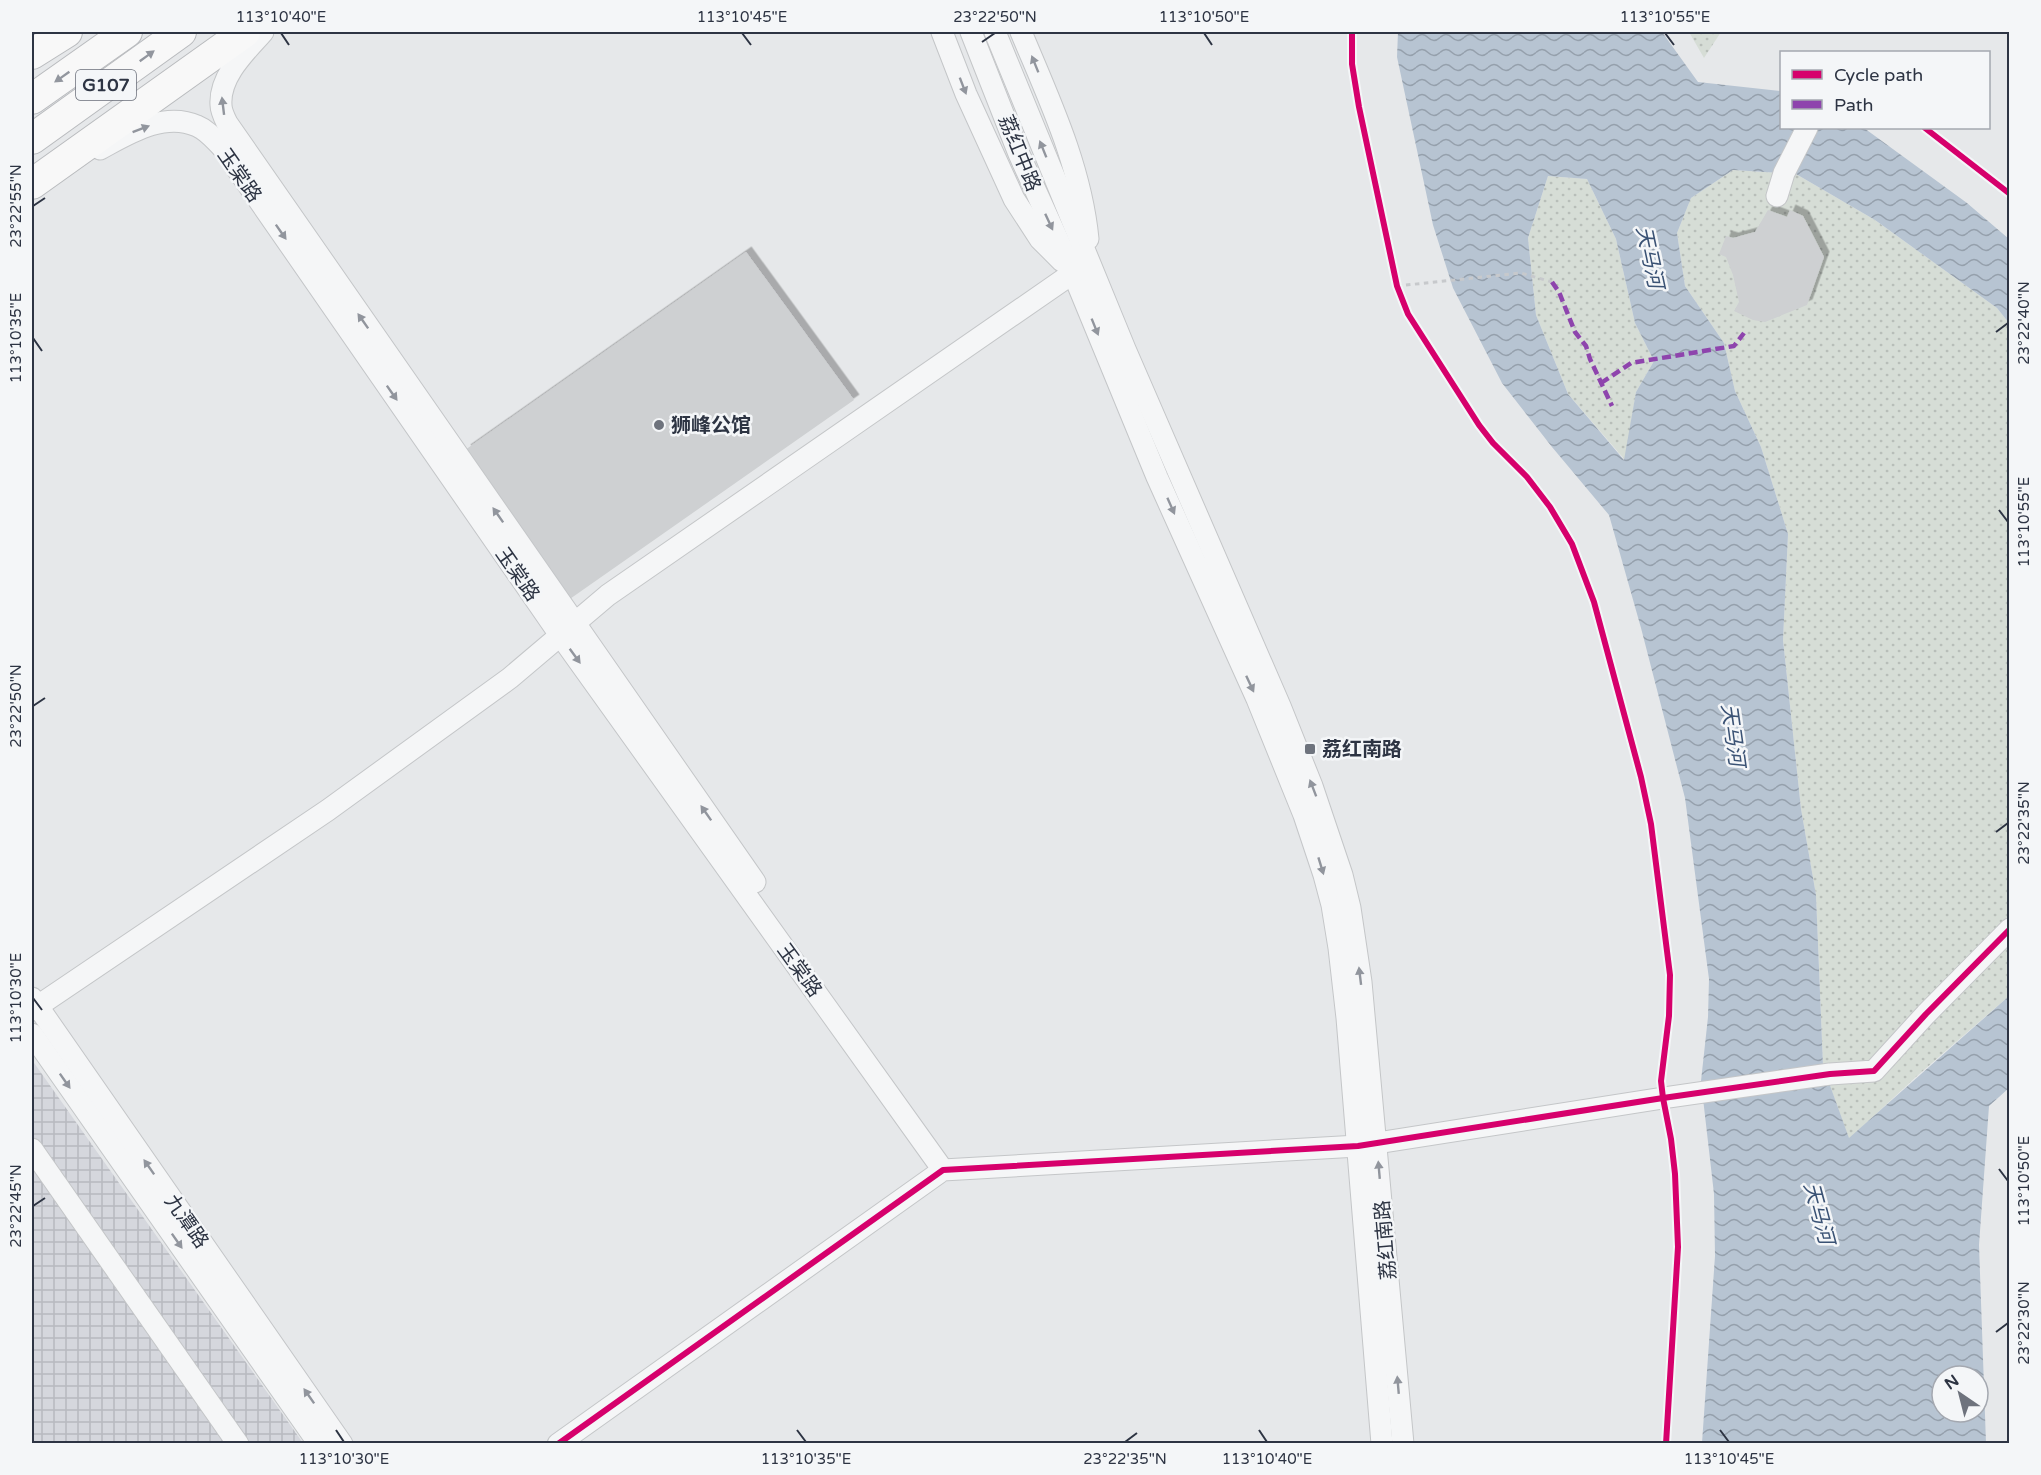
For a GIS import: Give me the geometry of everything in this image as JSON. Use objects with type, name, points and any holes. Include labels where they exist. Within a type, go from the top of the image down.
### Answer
[{"type":"highway","points":[[32,54],[67,32]]},
{"type":"highway","name":"G107","points":[[32,99],[127,32]]},
{"type":"highway","name":"G107","points":[[32,139],[181,32]]},
{"type":"highway","points":[[32,184],[245,32]]},
{"type":"street","name":"玉棠路","points":[[263,32],[228,76],[220,103],[227,123],[567,629]]},
{"type":"street","points":[[942,32],[966,94],[1014,199],[1040,239],[1081,267]]},
{"type":"street","name":"荔红中路","points":[[971,32],[1019,154],[1081,267]]},
{"type":"street","name":"荔红中路","points":[[995,32],[1081,267]]},
{"type":"street","points":[[1021,32],[1055,114],[1079,182],[1085,216],[1081,267]]},
{"type":"street","name":"玉棠路","points":[[32,184],[137,130],[159,123],[174,121],[196,125],[208,132],[222,147],[950,1169]]},
{"type":"street","points":[[1777,196],[1784,173],[1806,129]]},
{"type":"street","points":[[33,1004],[318,817],[510,678],[608,595],[1081,267]]},
{"type":"street","name":"荔红南路","points":[[1081,267],[1125,349],[1296,744],[1334,847],[1350,908],[1356,945],[1368,1144],[1382,1443]]},
{"type":"street","points":[[558,1443],[950,1169],[1368,1144],[1663,1098],[1830,1074],[1874,1071],[1926,1014],[2010,929]]},
{"type":"street","name":"九潭路","points":[[33,1004],[342,1443]]},
{"type":"street","name":"九潭路","points":[[32,1034],[319,1443]]},
{"type":"street","name":"荔红南路","points":[[1368,1144],[1403,1443]]},
{"type":"street","points":[[32,1149],[238,1443]]},
{"type":"path","points":[[1397,286],[1521,273],[1552,282]]},
{"type":"path","points":[[1395,277],[1401,295]]},
{"type":"shaded area","points":[[1689,32],[1721,32],[1704,58]]},
{"type":"shaded area","points":[[1733,170],[1796,174],[1875,220],[1997,308],[2009,323],[2009,996],[1849,1139],[1823,1066],[1816,895],[1801,809],[1783,640],[1788,534],[1761,447],[1735,391],[1724,343],[1685,286],[1677,233],[1691,198]]},
{"type":"shaded area","points":[[1548,176],[1587,179],[1616,239],[1635,323],[1654,361],[1636,392],[1625,460],[1568,394],[1536,315],[1528,238]]},
{"type":"shaded area","points":[[32,1060],[303,1443],[32,1443]]},
{"type":"water","name":"天马河","points":[[1398,32],[1662,32],[1698,82],[1780,91],[1780,129],[1865,129],[1967,203],[2009,239],[2009,323],[1997,308],[1875,220],[1796,174],[1733,170],[1691,198],[1677,233],[1685,286],[1724,343],[1735,391],[1761,447],[1788,534],[1783,640],[1801,809],[1816,895],[1823,1066],[1849,1138],[2009,996],[2009,1088],[1989,1106],[1979,1245],[1983,1364],[1930,1364],[1930,1424],[1985,1424],[1986,1443],[1702,1443],[1715,1256],[1714,1194],[1701,1081],[1708,1017],[1709,979],[1685,798],[1609,515],[1502,383],[1453,288],[1433,225],[1397,57]],"holes":[[[1548,176],[1587,179],[1616,239],[1635,323],[1654,361],[1636,392],[1624,460],[1568,394],[1536,315],[1528,238]]]},
{"type":"building","points":[[1768,210],[1787,217],[1790,210],[1803,216],[1824,257],[1807,305],[1765,322],[1753,320],[1734,311],[1739,302],[1733,275],[1726,257],[1719,254],[1726,236],[1733,238],[1755,232]]},
{"type":"building","name":"狮峰公馆","points":[[746,252],[854,400],[567,601],[465,450]]},
{"type":"marked path","points":[[1552,282],[1559,292],[1575,332],[1586,346],[1612,406]]},
{"type":"marked path","points":[[1601,383],[1631,363],[1734,346],[1744,333]]},
{"type":"cycle path","points":[[1352,32],[1352,64],[1359,107],[1397,286],[1408,314],[1479,425],[1493,443],[1527,477],[1550,507],[1572,544],[1594,602],[1641,777],[1651,824],[1670,975],[1669,1016],[1661,1081],[1675,1174],[1678,1247],[1666,1444]]},
{"type":"cycle path","points":[[1926,129],[2010,194]]},
{"type":"cycle path","points":[[558,1444],[943,1170],[1358,1146],[1663,1098],[1830,1074],[1874,1071],[1926,1014],[2010,929]]},
{"type":"place","name":"狮峰公馆","points":[[659,425]]},
{"type":"place","name":"荔红南路","points":[[1310,749]]}]
